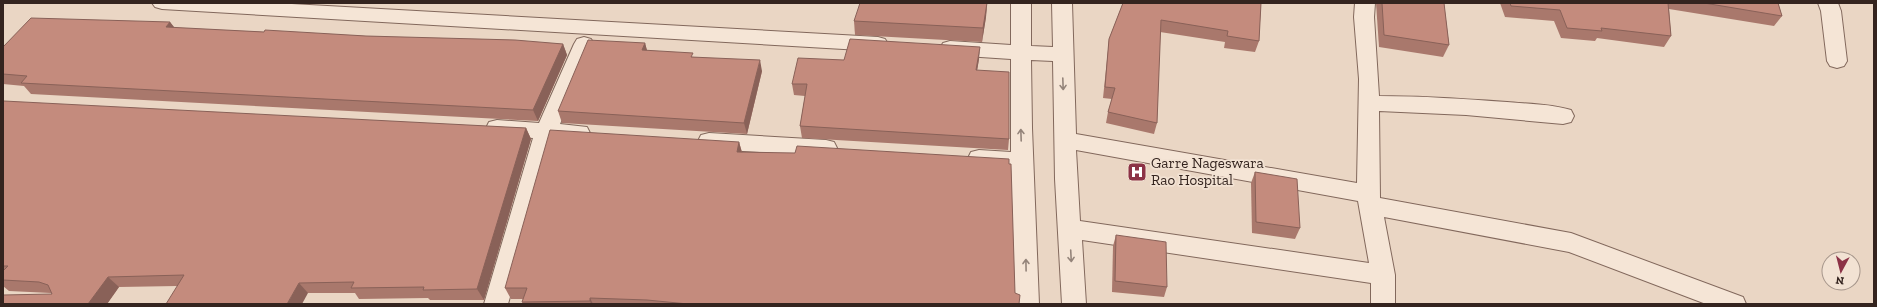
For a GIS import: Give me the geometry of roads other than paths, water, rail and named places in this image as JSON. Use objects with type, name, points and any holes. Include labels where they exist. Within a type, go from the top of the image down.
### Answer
[{"type":"street","points":[[162,3],[896,45]]},
{"type":"street","points":[[1021,3],[1022,161],[1027,304]]},
{"type":"street","points":[[1062,3],[1065,140],[1074,304]]},
{"type":"street","points":[[1365,3],[1364,17],[1369,79],[1369,199],[1383,275],[1383,304]]},
{"type":"street","points":[[1828,3],[1831,11],[1837,61]]},
{"type":"street","points":[[496,304],[546,131],[584,44]]},
{"type":"street","points":[[928,46],[1062,55]]},
{"type":"street","points":[[1369,103],[1452,105],[1506,109],[1563,116]]},
{"type":"street","points":[[475,127],[602,134]]},
{"type":"street","points":[[689,140],[848,150]]},
{"type":"street","points":[[1065,140],[1369,199],[1571,243],[1734,304]]},
{"type":"street","points":[[959,157],[1022,161]]},
{"type":"street","points":[[1069,229],[1383,275]]},
{"type":"place","name":"Garre Nageswara Rao Hospital","points":[[1137,172]]}]
